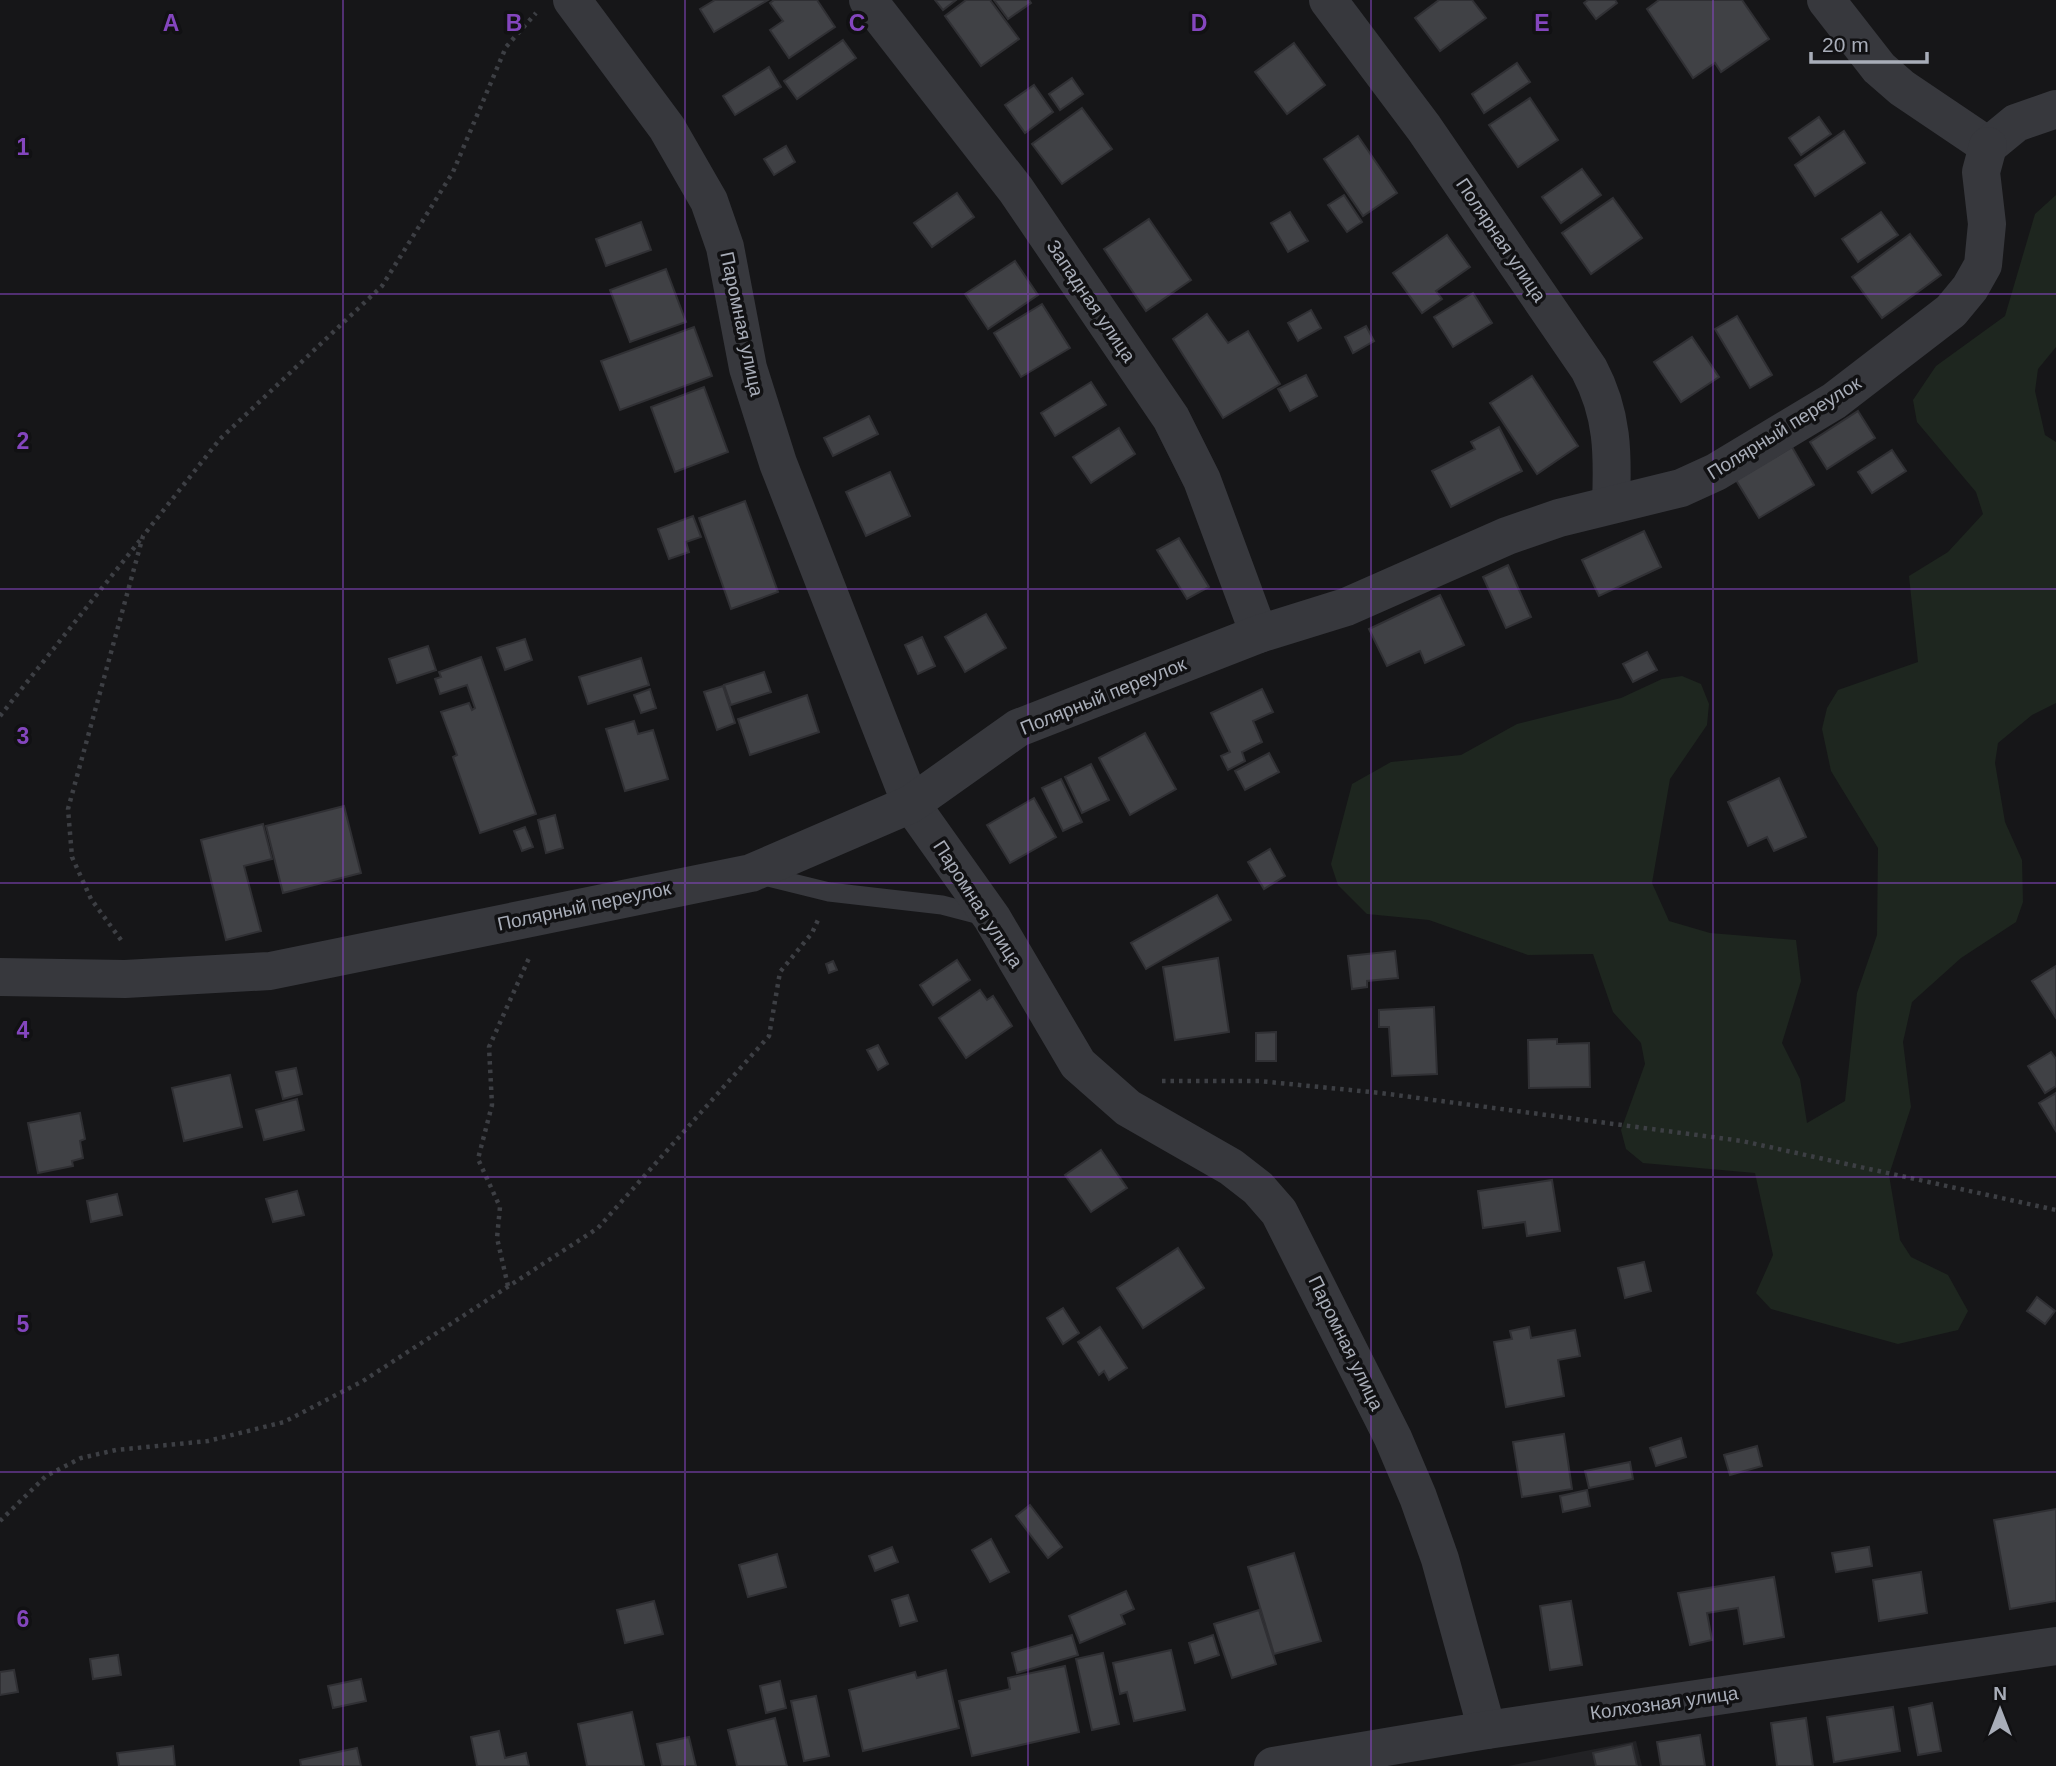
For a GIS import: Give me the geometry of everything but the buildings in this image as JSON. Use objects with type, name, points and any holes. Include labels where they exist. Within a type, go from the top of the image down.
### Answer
[{"type":"street","name":"Западная улица","points":[[868,0],[1016,190],[1171,418],[1202,480],[1259,634]]},
{"type":"street","name":"Полярная улица","points":[[1328,0],[1424,128],[1588,369],[1608,413],[1612,437],[1611,504]]},
{"type":"street","points":[[1826,0],[1879,68],[1902,89],[1988,146],[2016,123],[2056,109]]},
{"type":"street","name":"Паромная улица","points":[[556,5],[667,128],[709,201],[725,247],[748,368],[778,463],[911,804],[992,918],[1061,1039],[1095,1081],[1128,1108],[1231,1167],[1258,1188],[1284,1221],[1393,1438],[1418,1497],[1440,1559],[1488,1730]]},
{"type":"street","name":"Полярный переулок","points":[[0,977],[125,979],[270,971],[751,873],[911,804],[1018,728],[1259,634],[1346,607],[1507,536],[1611,504],[1666,493],[1716,472],[1834,401],[1951,311],[1970,288],[1983,265],[1987,224],[1981,172],[1988,146]]},
{"type":"street","name":"Колхозная улица","points":[[1273,1766],[1488,1730],[2056,1646]]},
{"type":"lane","points":[[751,873],[829,892],[942,905],[992,918]]},
{"type":"path","points":[[0,716],[220,439],[382,286],[453,172],[506,47],[556,5]]},
{"type":"path","points":[[122,942],[91,899],[72,857],[68,809],[143,536]]},
{"type":"path","points":[[0,1521],[46,1476],[81,1458],[116,1450],[208,1441],[284,1422],[363,1381],[597,1228],[769,1036],[779,972],[813,933],[829,892]]},
{"type":"path","points":[[508,1286],[497,1238],[500,1207],[478,1159],[492,1105],[489,1047],[500,1018],[528,965],[535,916]]},
{"type":"path","points":[[1095,1081],[1259,1081],[1488,1106],[1742,1141],[2056,1210]]},
{"type":"shaded area","points":[[2056,195],[2056,347],[2038,369],[2035,391],[2045,435],[2056,442],[2056,703],[2032,715],[1998,743],[1995,763],[2005,822],[2022,860],[2023,902],[2016,922],[1961,958],[1912,1002],[1903,1042],[1911,1107],[1889,1175],[1900,1240],[1911,1257],[1948,1275],[1968,1311],[1958,1330],[1898,1344],[1771,1309],[1756,1293],[1773,1255],[1755,1173],[1643,1163],[1626,1149],[1621,1130],[1645,1064],[1641,1043],[1613,1012],[1593,954],[1528,955],[1429,920],[1367,914],[1338,885],[1331,864],[1352,784],[1391,762],[1461,755],[1517,724],[1621,698],[1662,679],[1682,676],[1701,684],[1709,704],[1707,725],[1670,779],[1652,883],[1669,921],[1710,933],[1796,940],[1801,981],[1782,1043],[1800,1079],[1807,1123],[1845,1101],[1857,993],[1877,935],[1878,848],[1831,771],[1822,729],[1827,708],[1838,690],[1918,662],[1909,576],[1948,552],[1983,514],[1976,492],[1917,422],[1913,400],[1936,366],[2005,316],[2035,214]]},
{"type":"shaded area","points":[[1636,1741],[1642,1766],[1508,1766]]}]
